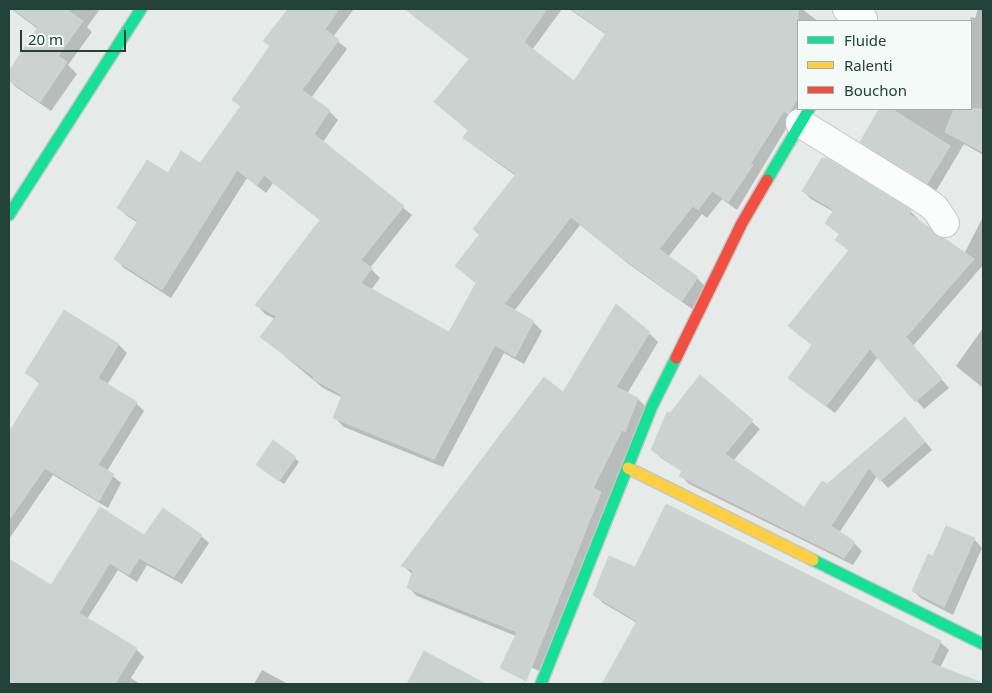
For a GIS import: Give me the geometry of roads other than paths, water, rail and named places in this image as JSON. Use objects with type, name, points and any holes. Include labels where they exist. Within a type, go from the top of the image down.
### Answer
[{"type":"main road","points":[[9,215],[141,9]]},
{"type":"main road","points":[[541,684],[652,406],[742,223],[805,116]]},
{"type":"main road","points":[[628,468],[983,644]]},
{"type":"street","points":[[805,116],[935,208],[945,223]]}]
